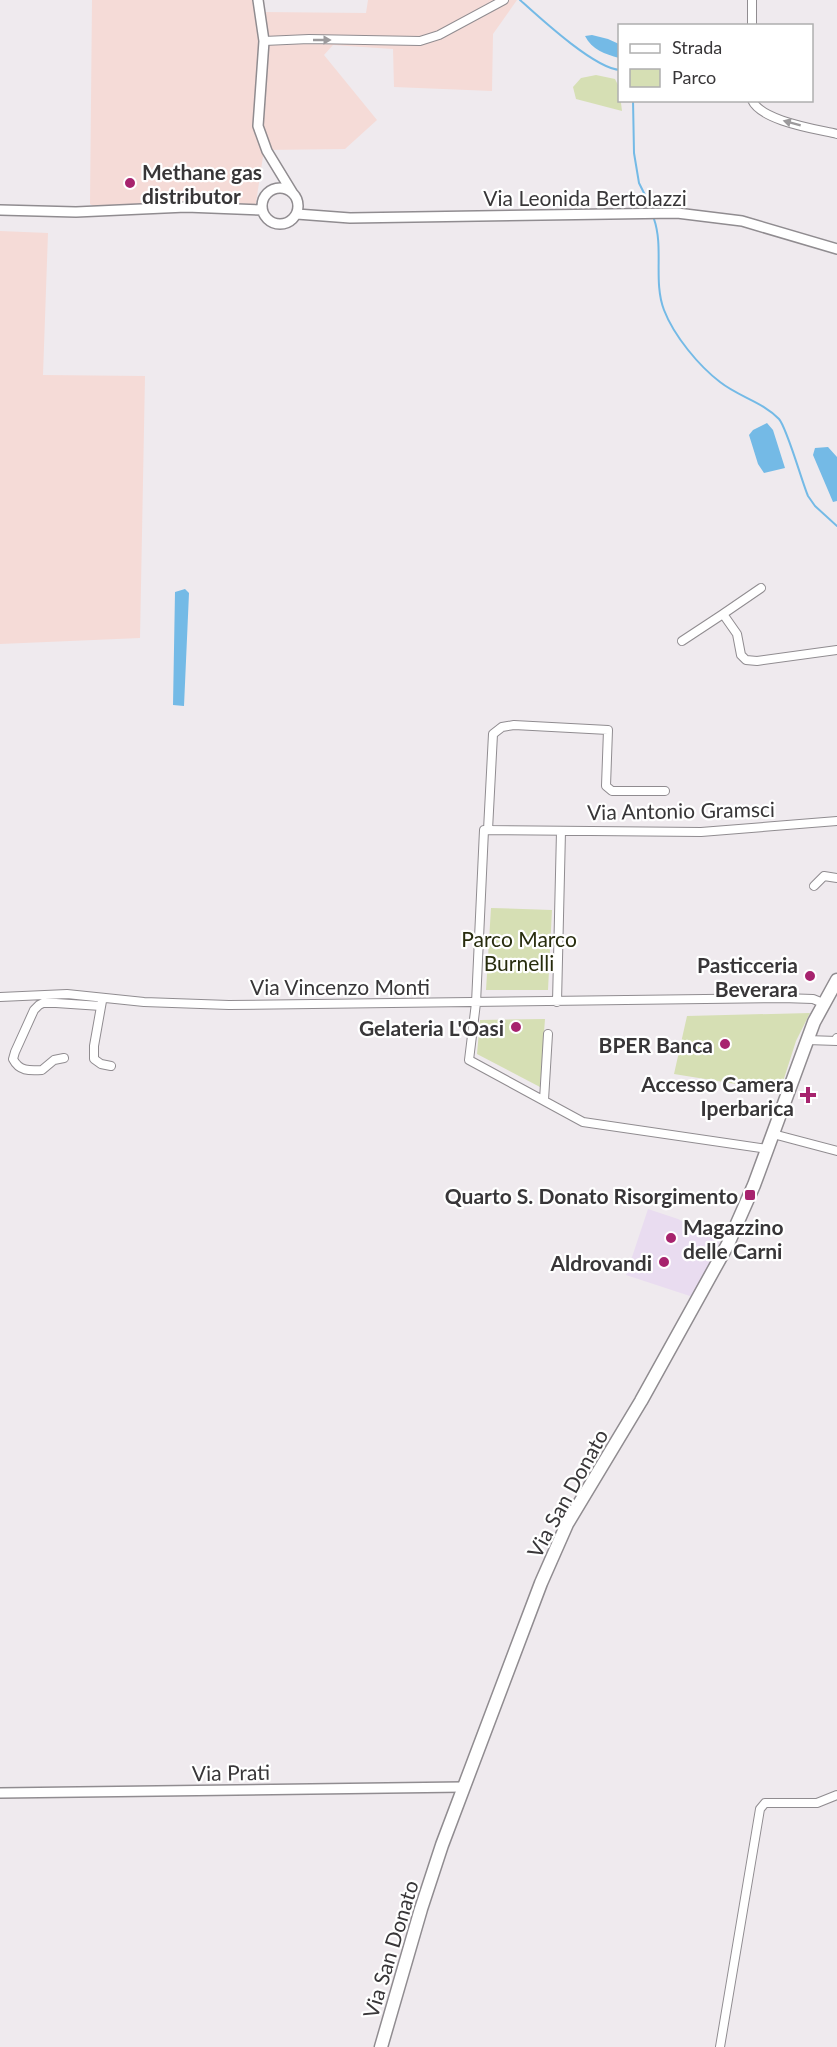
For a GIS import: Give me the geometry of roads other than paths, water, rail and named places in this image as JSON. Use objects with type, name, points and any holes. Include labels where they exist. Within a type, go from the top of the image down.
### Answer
[{"type":"main road","name":"Via San Donato","points":[[381,2047],[421,1909],[463,1786],[541,1583],[567,1524],[641,1401],[718,1262],[747,1202],[807,1040],[823,1003],[837,980]]},
{"type":"street","points":[[258,0],[264,41],[258,126],[267,151],[278,168],[295,197],[297,214],[291,221],[280,225],[267,218],[263,206],[277,180],[278,168]]},
{"type":"street","points":[[264,41],[309,39],[420,41],[438,35],[504,0]]},
{"type":"street","points":[[752,0],[752,24]]},
{"type":"street","points":[[753,102],[760,110],[773,118],[837,134]]},
{"type":"street","points":[[270,191],[283,188],[295,197]]},
{"type":"street","name":"Via Leonida Bertolazzi","points":[[295,197],[316,212],[330,217]]},
{"type":"street","points":[[0,210],[76,212],[186,207],[247,209],[263,206]]},
{"type":"street","name":"Via Leonida Bertolazzi","points":[[297,214],[330,217],[677,213],[742,221],[837,249]]},
{"type":"street","points":[[682,641],[761,588]]},
{"type":"street","points":[[723,614],[737,634],[741,656],[746,660],[757,661],[837,650]]},
{"type":"street","name":"Via Antonio Gramsci","points":[[488,830],[493,734],[502,726],[608,730],[606,786],[612,791],[665,790]]},
{"type":"street","name":"Via Antonio Gramsci","points":[[544,1100],[469,1060],[476,1003],[484,830],[702,832],[837,821]]},
{"type":"street","name":"Via Antonio Gramsci","points":[[557,1002],[561,831]]},
{"type":"street","points":[[814,886],[824,876],[837,878]]},
{"type":"street","points":[[77,1004],[78,995]]},
{"type":"street","name":"Via Vincenzo Monti","points":[[0,997],[78,995],[169,1004],[476,1003],[805,998],[823,1003]]},
{"type":"street","points":[[103,997],[94,1046],[94,1059],[101,1064],[111,1066]]},
{"type":"street","points":[[64,1058],[54,1060],[45,1068],[35,1071],[22,1069],[15,1064],[13,1059],[34,1010],[44,1003],[101,1006]]},
{"type":"street","points":[[548,1034],[544,1100],[583,1122],[767,1149]]},
{"type":"street","points":[[807,1040],[837,1041],[837,1038]]},
{"type":"street","points":[[773,1134],[837,1151]]},
{"type":"street","name":"Via Prati","points":[[0,1793],[463,1786]]},
{"type":"street","points":[[720,2047],[760,1809],[765,1803],[816,1803],[837,1795]]},
{"type":"water","points":[[592,35],[618,44],[618,58],[595,48],[585,36]]},
{"type":"water","points":[[767,423],[773,430],[785,468],[764,473],[758,464],[749,435],[753,430]]},
{"type":"water","points":[[828,447],[837,457],[837,501],[833,502],[813,455],[815,448]]},
{"type":"water","points":[[185,589],[189,593],[184,706],[173,705],[175,592]]},
{"type":"waterway","points":[[520,0],[583,52],[609,67],[618,69]]},
{"type":"waterway","points":[[633,102],[634,153],[639,183],[650,205]]},
{"type":"waterway","points":[[654,219],[658,241],[659,288],[668,320],[688,350],[712,375],[727,387],[766,408],[779,419],[808,496],[815,506],[837,526]]},
{"type":"place","name":"Methane gas distributor","points":[[130,183]]},
{"type":"place","name":"Pasticceria Beverara","points":[[810,976]]},
{"type":"place","name":"Gelateria L'Oasi","points":[[516,1027]]},
{"type":"place","name":"BPER Banca","points":[[725,1044]]},
{"type":"place","name":"Accesso Camera Iperbarica","points":[[808,1095]]},
{"type":"place","name":"Quarto S. Donato Risorgimento","points":[[750,1195]]},
{"type":"place","name":"Magazzino delle Carni","points":[[671,1238]]},
{"type":"place","name":"Aldrovandi","points":[[664,1262]]},
{"type":"park label","name":"Parco Marco Burnelli","points":[[519,950]]}]
